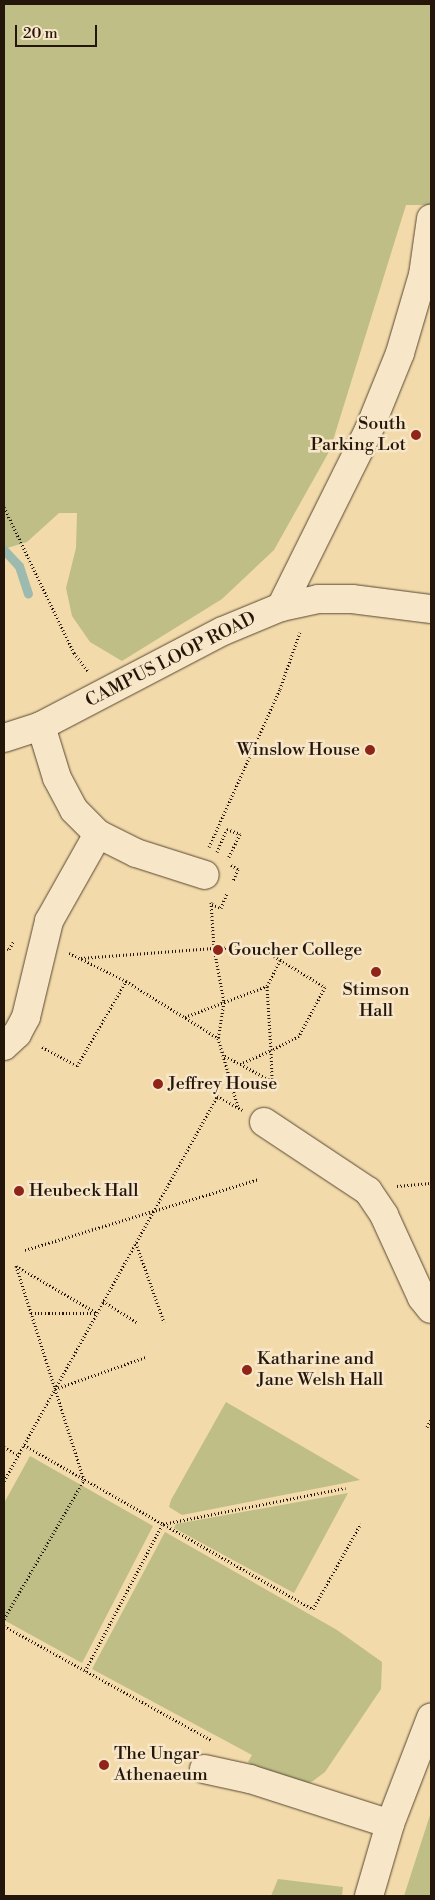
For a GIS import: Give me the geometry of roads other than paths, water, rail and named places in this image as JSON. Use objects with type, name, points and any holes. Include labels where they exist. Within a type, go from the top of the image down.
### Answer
[{"type":"street","points":[[281,608],[364,440],[400,353],[423,275],[431,219]]},
{"type":"street","name":"CAMPUS LOOP ROAD","points":[[4,738],[41,726],[223,630],[281,608],[318,599],[352,599],[431,609]]},
{"type":"street","points":[[41,726],[57,778],[74,810],[98,834],[136,853],[205,875]]},
{"type":"street","points":[[10,1040],[26,1017],[49,921],[98,834]]},
{"type":"street","points":[[264,1122],[352,1177],[368,1191],[384,1216],[422,1298],[431,1309]]},
{"type":"street","points":[[369,1896],[390,1824],[431,1718]]},
{"type":"street","points":[[204,1769],[250,1779],[390,1824]]},
{"type":"waterway","points":[[4,550],[19,566],[28,594]]},
{"type":"place","name":"South Parking Lot","points":[[416,435]]},
{"type":"place","name":"Winslow House","points":[[370,750]]},
{"type":"place","name":"Goucher College","points":[[218,950]]},
{"type":"place","name":"Stimson Hall","points":[[376,972]]},
{"type":"place","name":"Jeffrey House","points":[[158,1084]]},
{"type":"place","name":"Heubeck Hall","points":[[19,1191]]},
{"type":"place","name":"Katharine and Jane Welsh Hall","points":[[247,1370]]},
{"type":"place","name":"The Ungar Athenaeum","points":[[104,1765]]}]
